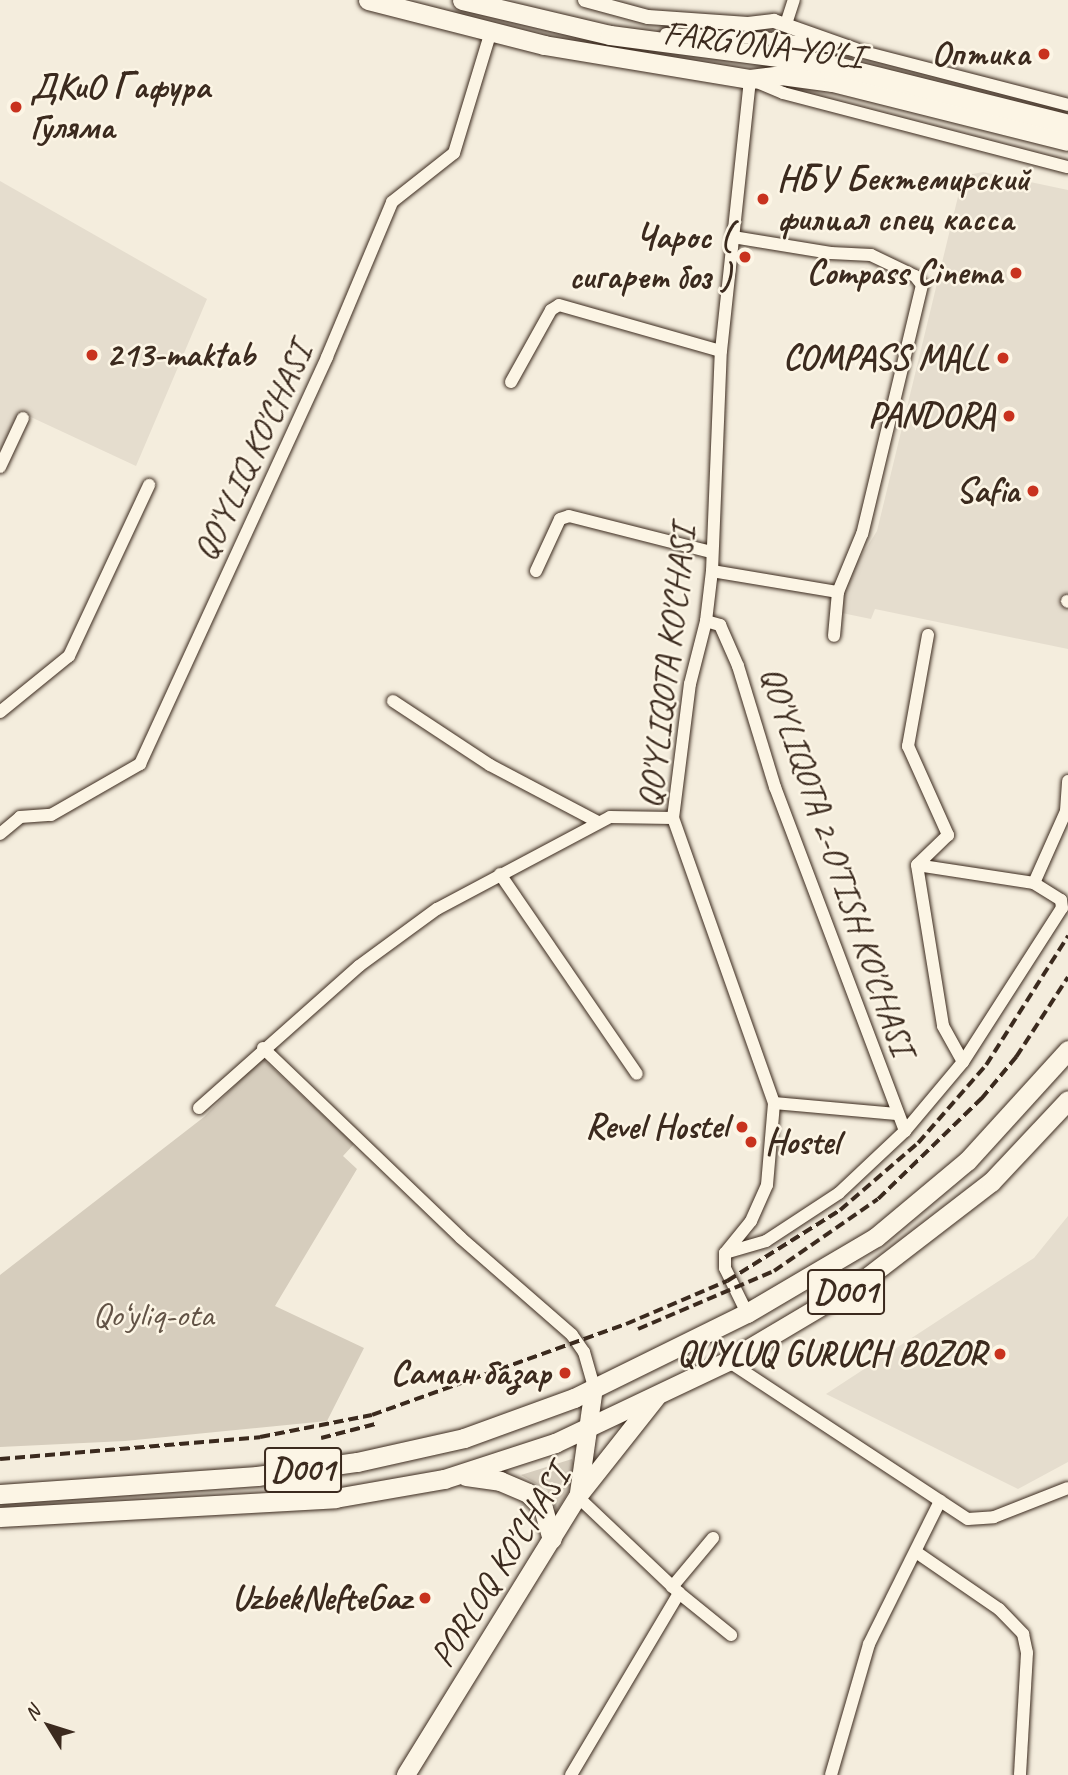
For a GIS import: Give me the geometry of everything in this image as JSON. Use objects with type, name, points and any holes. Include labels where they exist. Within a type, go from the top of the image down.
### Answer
[{"type":"main road","name":"FARG'ONA YO'LI","points":[[368,0],[544,45],[750,79],[780,75],[833,82],[1068,141]]},
{"type":"main road","name":"FARG'ONA YO'LI","points":[[462,0],[610,35],[824,63],[1068,124]]},
{"type":"main road","points":[[531,0],[534,13],[544,19]]},
{"type":"main road","name":"D001","points":[[0,1494],[257,1476],[384,1458],[492,1429],[594,1388],[747,1313],[850,1254],[922,1200],[988,1139],[1068,1050]]},
{"type":"main road","name":"D001","points":[[0,1517],[335,1498],[462,1475],[586,1430],[657,1398],[728,1361],[827,1304],[927,1236],[1021,1153],[1068,1100]]},
{"type":"main road","points":[[578,1497],[594,1388]]},
{"type":"main road","name":"PORLOQ KO'CHASI","points":[[406,1775],[578,1497],[657,1398]]},
{"type":"main road","points":[[462,1475],[500,1481],[528,1493],[543,1508],[552,1539]]},
{"type":"street","points":[[584,0],[648,17],[786,24],[856,51]]},
{"type":"street","points":[[786,24],[793,0]]},
{"type":"street","name":"QO'YLIQ KO'CHASI","points":[[0,819],[51,815],[140,764],[327,357],[392,202],[454,153],[491,32]]},
{"type":"street","points":[[610,35],[774,39],[856,51],[1068,105]]},
{"type":"street","points":[[750,79],[783,93],[1068,167]]},
{"type":"street","name":"QO'YLIQOTA KO'CHASI","points":[[726,1254],[751,1221],[766,1185],[774,1103],[673,818],[690,684],[706,621],[712,571],[721,351],[750,79]]},
{"type":"street","points":[[733,237],[831,253],[871,254],[915,276],[922,285],[862,534],[838,592],[834,636]]},
{"type":"street","points":[[511,382],[551,310],[559,305],[721,351]]},
{"type":"street","points":[[0,467],[23,418]]},
{"type":"street","points":[[0,712],[69,656],[149,485]]},
{"type":"street","points":[[536,571],[560,519],[569,516],[711,552]]},
{"type":"street","points":[[712,571],[838,592]]},
{"type":"street","name":"QO'YLIQOTA 2-O'TISH KO'CHASI","points":[[706,621],[720,625],[738,666],[775,787],[905,1131]]},
{"type":"street","points":[[917,865],[948,835],[908,746],[928,635]]},
{"type":"street","points":[[393,701],[490,765],[598,822]]},
{"type":"street","points":[[1034,883],[1066,811],[1068,781]]},
{"type":"street","points":[[199,1108],[263,1048],[406,929],[500,874],[598,822],[623,816],[673,818]]},
{"type":"street","points":[[0,834],[20,817]]},
{"type":"street","points":[[747,1313],[724,1268],[726,1254],[766,1241],[839,1192],[905,1131],[963,1062],[1062,908],[1061,900],[1034,883],[917,865]]},
{"type":"street","points":[[917,865],[943,1026],[963,1062]]},
{"type":"street","points":[[500,874],[637,1074]]},
{"type":"street","points":[[263,1048],[461,1238],[572,1335],[588,1362],[594,1388]]},
{"type":"street","points":[[774,1103],[897,1114]]},
{"type":"street","points":[[728,1361],[968,1519],[980,1520],[1068,1488]]},
{"type":"street","points":[[578,1497],[676,1590],[731,1635]]},
{"type":"street","points":[[831,1775],[869,1644],[940,1501]]},
{"type":"street","points":[[571,1775],[676,1590],[713,1538]]},
{"type":"street","points":[[916,1552],[999,1609],[1023,1634],[1027,1653],[1020,1775]]},
{"type":"shaded area","points":[[983,172],[1068,190],[1068,649],[875,609],[871,619],[837,612],[842,587],[877,531],[963,176]]},
{"type":"shaded area","name":"213-maktab","points":[[0,181],[207,299],[136,466],[20,412],[0,451]]},
{"type":"shaded area","points":[[1068,1216],[1068,1462],[1018,1489],[826,1394],[1034,1258]]},
{"type":"green space","name":"Qo‘yliq-ota","points":[[262,1058],[354,1144],[343,1156],[357,1169],[275,1306],[364,1348],[327,1421],[125,1441],[0,1447],[0,1275],[204,1117]]},
{"type":"green space","points":[[572,1459],[579,1474],[557,1511],[547,1490],[521,1475]]},
{"type":"railway","points":[[0,1459],[260,1437],[372,1415],[626,1324],[727,1281],[840,1210],[918,1143],[986,1065],[1068,936]]},
{"type":"railway","points":[[638,1329],[774,1271],[878,1199],[981,1099],[1016,1057],[1068,977]]},
{"type":"railway","points":[[321,1438],[375,1424]]},
{"type":"place","name":"Оптика","points":[[1044,54]]},
{"type":"place","name":"ДКиО Гафура Гуляма","points":[[16,107]]},
{"type":"place","name":"НБУ Бектемирский филиал спец касса","points":[[763,199]]},
{"type":"place","name":"Чарос ( сигарет боз )","points":[[745,257]]},
{"type":"place","name":"Compass Cinema","points":[[1016,273]]},
{"type":"place","name":"213-maktab","points":[[92,355]]},
{"type":"place","name":"COMPASS MALL","points":[[1003,358]]},
{"type":"place","name":"PANDORA","points":[[1009,416]]},
{"type":"place","name":"Safia","points":[[1033,491]]},
{"type":"place","name":"Revel Hostel","points":[[742,1127]]},
{"type":"place","name":"Hostel","points":[[751,1142]]},
{"type":"place","name":"QUYLUQ GURUCH BOZOR","points":[[1000,1354]]},
{"type":"place","name":"Саман базар","points":[[565,1373]]},
{"type":"place","name":"UzbekNefteGaz","points":[[425,1598]]}]
